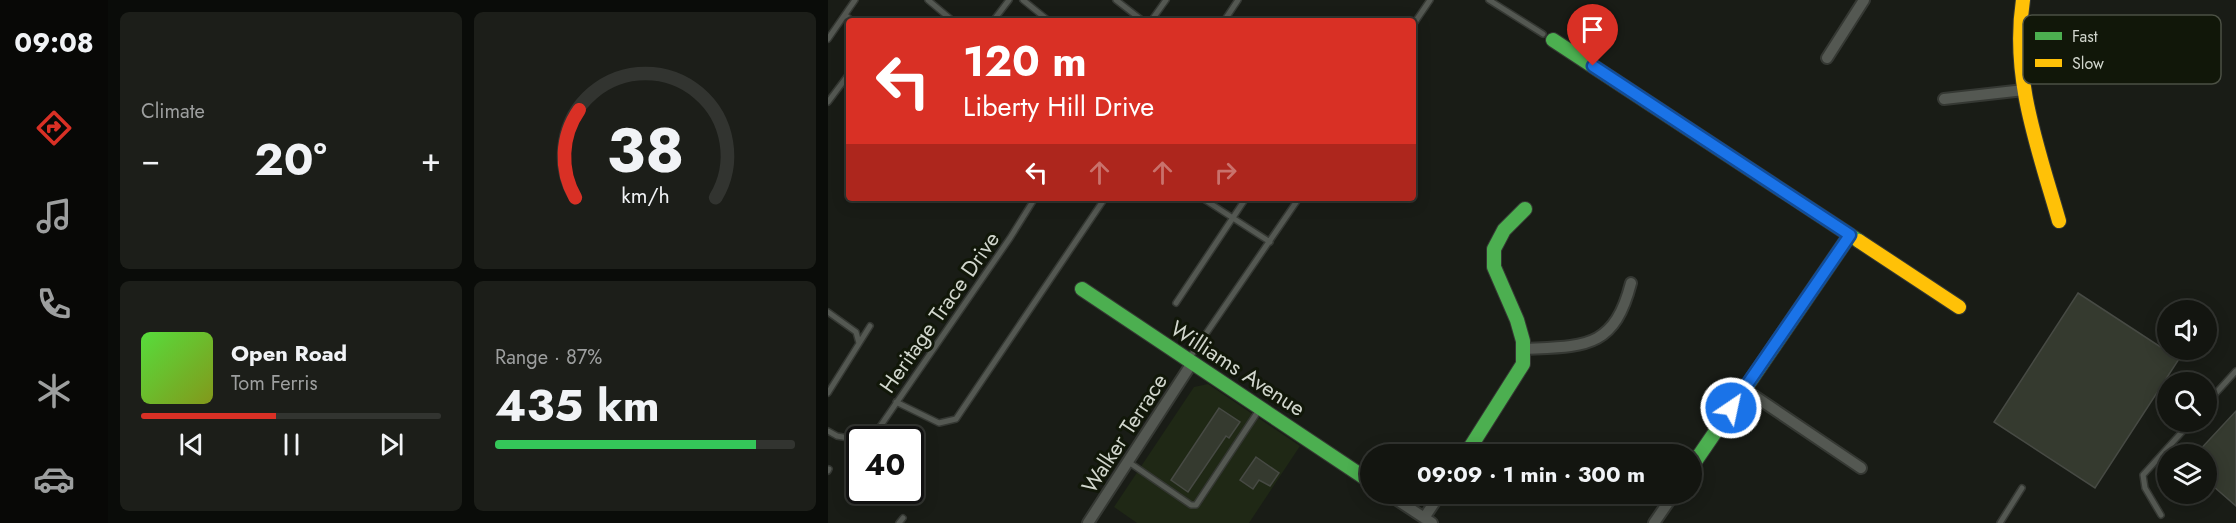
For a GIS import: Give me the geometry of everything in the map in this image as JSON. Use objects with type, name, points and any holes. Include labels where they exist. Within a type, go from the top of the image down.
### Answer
[{"type":"street","points":[[1827,58],[1864,0]]},
{"type":"street","points":[[2023,0],[2018,18],[2019,61],[2024,90],[2059,221]]},
{"type":"street","points":[[1548,37],[1959,307]]},
{"type":"street","points":[[1944,99],[2024,90]]},
{"type":"street","points":[[1472,444],[1516,377],[1525,349],[1517,316],[1495,278],[1493,261],[1494,243],[1507,223],[1525,209]]},
{"type":"street","points":[[1702,451],[1850,235]]},
{"type":"street","points":[[1525,349],[1589,343],[1605,334],[1619,318],[1631,283]]},
{"type":"street","name":"Williams Avenue","points":[[1082,289],[1360,475]]},
{"type":"street","name":"Walker Terrace","points":[[1088,523],[1130,463],[1190,362]]},
{"type":"street","points":[[1744,389],[1861,468]]},
{"type":"street","points":[[1403,504],[1428,521],[1436,504]]},
{"type":"street","points":[[1654,523],[1667,504]]},
{"type":"lane","points":[[828,39],[855,0]]},
{"type":"lane","points":[[928,0],[949,18]]},
{"type":"lane","points":[[995,18],[1009,0]]},
{"type":"lane","points":[[1023,0],[1045,18]]},
{"type":"lane","points":[[1116,0],[1139,18]]},
{"type":"lane","points":[[1153,18],[1166,0]]},
{"type":"lane","points":[[1226,18],[1238,0]]},
{"type":"lane","points":[[1416,21],[1430,0]]},
{"type":"lane","points":[[1489,0],[1548,37]]},
{"type":"lane","points":[[845,15],[848,18]]},
{"type":"lane","points":[[828,25],[835,29]]},
{"type":"lane","points":[[828,102],[846,78]]},
{"type":"lane","name":"Heritage Trace Drive","points":[[880,426],[1011,238],[1033,201]]},
{"type":"lane","points":[[896,402],[939,423],[956,419],[1103,201]]},
{"type":"lane","points":[[1207,201],[1270,242]]},
{"type":"lane","points":[[1176,303],[1244,201]]},
{"type":"lane","points":[[1190,362],[1297,201]]},
{"type":"lane","points":[[828,312],[856,332],[859,343]]},
{"type":"lane","points":[[828,393],[870,326]]},
{"type":"lane","points":[[2217,392],[2236,371]]},
{"type":"lane","points":[[1130,463],[1191,505],[1196,505],[1260,408]]},
{"type":"lane","name":"Heritage Trace Drive","points":[[828,431],[846,438]]},
{"type":"lane","points":[[2161,515],[2145,488],[2143,476],[2182,432]]},
{"type":"lane","points":[[2000,523],[2022,488]]},
{"type":"shaded area","points":[[1208,384],[1300,446],[1249,523],[1137,523],[1114,507],[1194,387]]},
{"type":"building","points":[[2078,293],[2157,345],[2157,360],[2178,360],[2171,372],[2157,372],[2157,393],[2095,488],[1994,422]]},
{"type":"building","points":[[1219,408],[1240,422],[1229,438],[1226,436],[1188,492],[1171,480]]},
{"type":"building","points":[[2236,411],[2236,506],[2217,490],[2217,444],[2205,444]]},
{"type":"building","points":[[1256,457],[1279,473],[1270,486],[1259,480],[1253,489],[1240,480]]},
{"type":"traffic: fast","points":[[1553,40],[1859,241]]},
{"type":"traffic: fast","points":[[1472,444],[1523,364],[1523,341],[1517,320],[1494,267],[1494,249],[1504,230],[1525,209]]},
{"type":"traffic: fast","points":[[1702,451],[1850,235]]},
{"type":"traffic: fast","points":[[1082,289],[1360,475]]},
{"type":"traffic: slow","points":[[2023,0],[2020,29],[2023,76]]},
{"type":"traffic: slow","points":[[2024,84],[2035,139],[2059,221]]},
{"type":"traffic: slow","points":[[1859,241],[1959,307]]},
{"type":"route","points":[[1593,66],[1850,235],[1731,408]]}]
